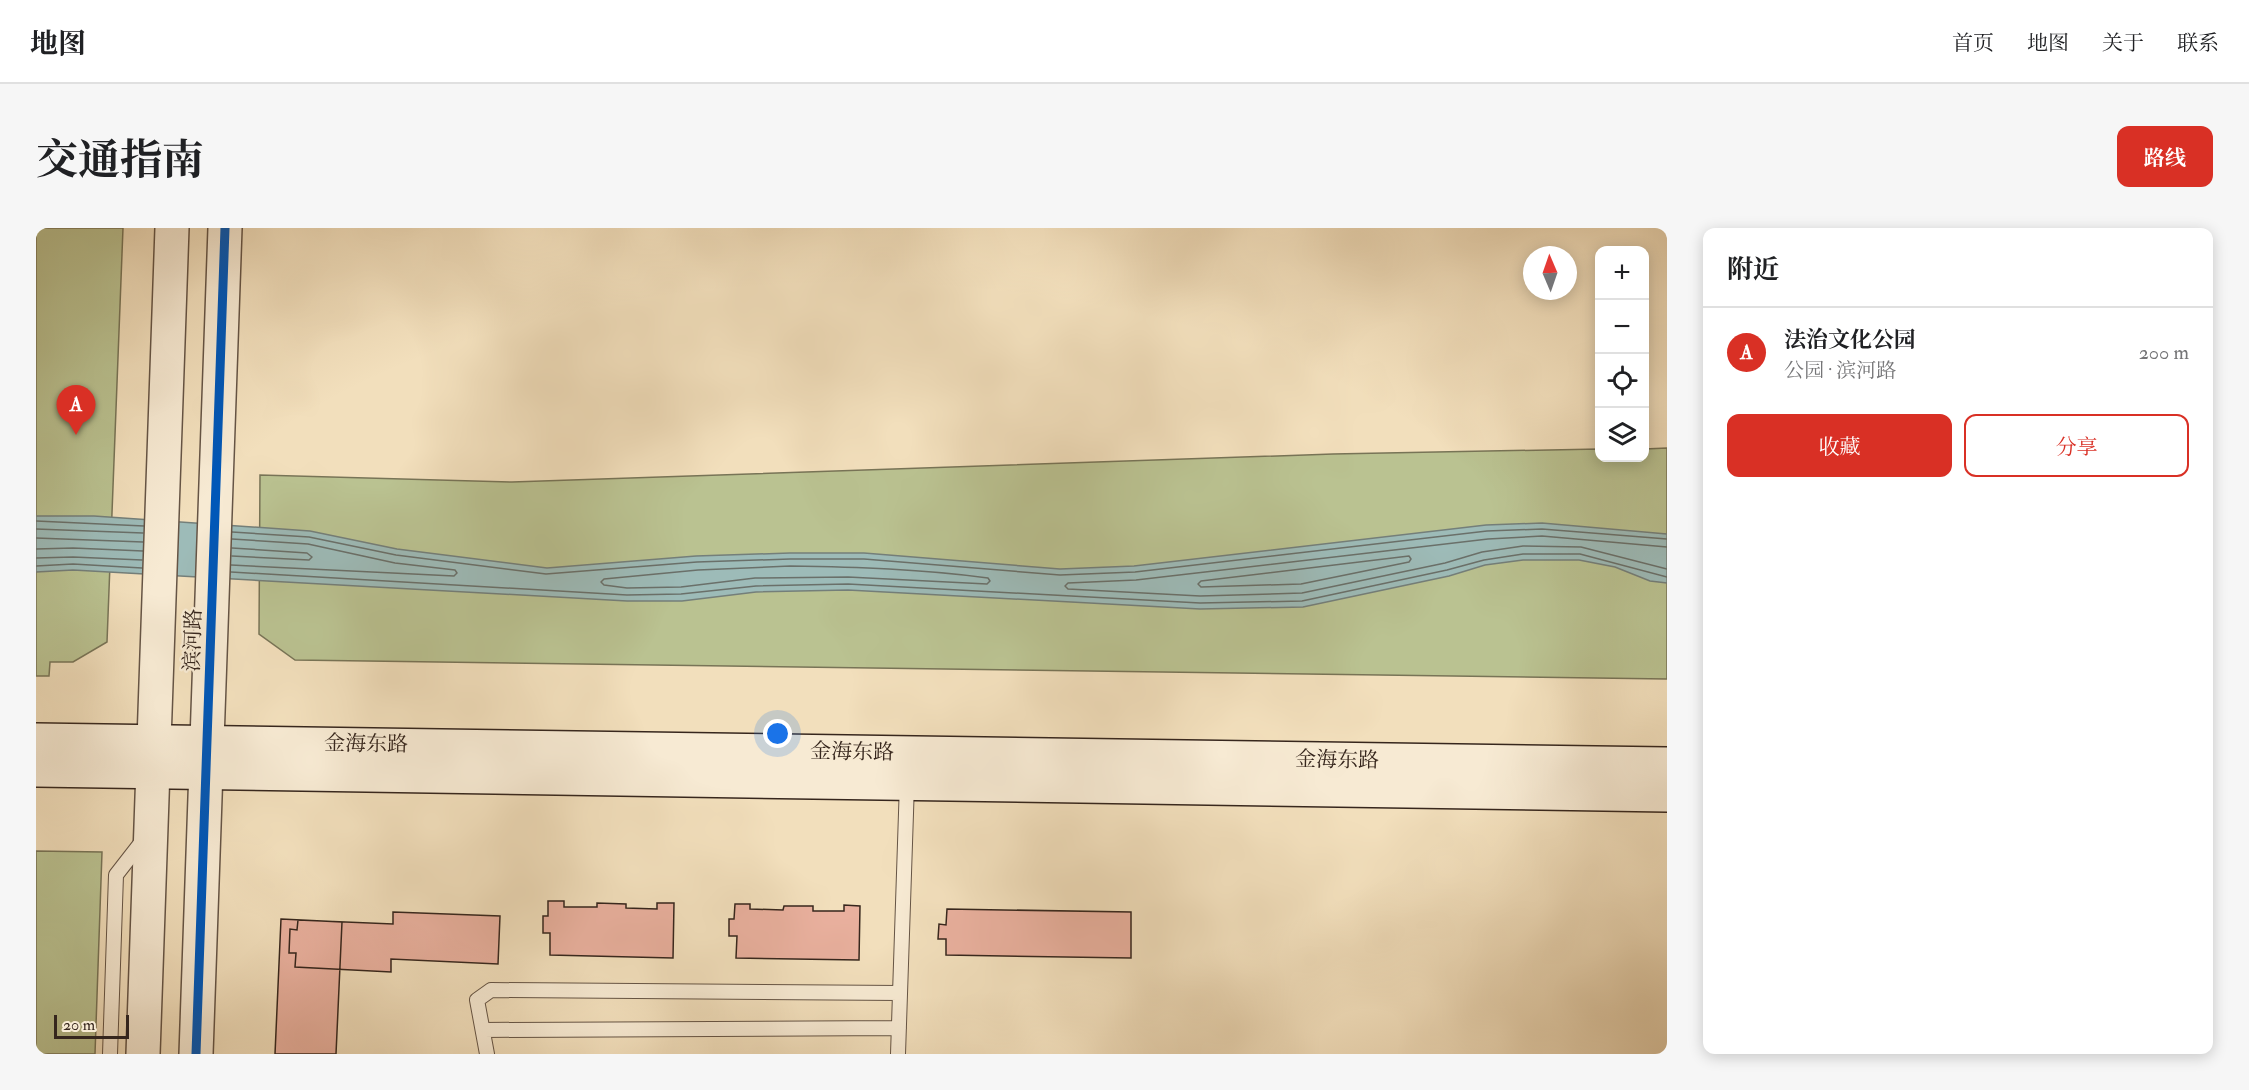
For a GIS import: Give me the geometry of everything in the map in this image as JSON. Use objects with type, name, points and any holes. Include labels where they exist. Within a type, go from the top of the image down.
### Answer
[{"type":"main road","name":"滨河路","points":[[143,1054],[172,228]]},
{"type":"main road","name":"滨河路","points":[[196,1054],[225,228]]},
{"type":"main road","name":"金海东路","points":[[36,740],[154,757]]},
{"type":"main road","name":"金海东路","points":[[36,770],[154,757],[1667,764]]},
{"type":"main road","name":"金海东路","points":[[207,757],[907,783],[1667,795]]},
{"type":"lane","points":[[898,1054],[907,783]]},
{"type":"lane","points":[[110,1054],[116,875],[151,830]]},
{"type":"lane","points":[[487,1054],[477,1000],[491,990],[900,993]]},
{"type":"lane","points":[[483,1030],[899,1028]]},
{"type":"green space","points":[[36,228],[123,228],[107,642],[73,662],[50,662],[49,676],[36,676]]},
{"type":"green space","points":[[1667,448],[1667,679],[295,660],[259,634],[260,475],[512,482],[1333,454],[1595,449],[1595,462],[1649,462],[1649,449]]},
{"type":"green space","points":[[36,851],[102,852],[95,1054],[36,1054]]},
{"type":"water","points":[[36,516],[94,516],[310,531],[397,549],[547,568],[696,556],[790,553],[864,553],[1060,569],[1134,566],[1486,525],[1542,523],[1667,534],[1667,583],[1650,581],[1615,567],[1579,560],[1523,560],[1485,565],[1449,576],[1303,607],[1200,609],[848,590],[756,592],[682,601],[627,601],[73,570],[36,572]]},
{"type":"building","points":[[548,901],[564,901],[564,907],[597,907],[597,903],[626,904],[626,908],[657,909],[657,903],[674,903],[673,958],[550,955],[550,933],[543,933],[543,916],[548,916]]},
{"type":"building","points":[[735,904],[750,904],[750,909],[783,910],[784,906],[813,906],[813,911],[844,911],[844,905],[860,906],[859,960],[736,958],[737,936],[729,936],[729,919],[734,919]]},
{"type":"building","points":[[947,909],[1131,912],[1131,958],[946,955],[946,939],[938,939],[939,924],[946,925]]},
{"type":"building","points":[[393,912],[500,916],[498,964],[391,959],[391,972],[295,967],[296,953],[289,953],[290,929],[297,930],[298,920],[393,924]]},
{"type":"building","points":[[281,919],[342,922],[336,1054],[275,1054]]},
{"type":"cycle path","points":[[196,1054],[225,228]]},
{"type":"place","name":"法治文化公园","points":[[76,435]]}]
